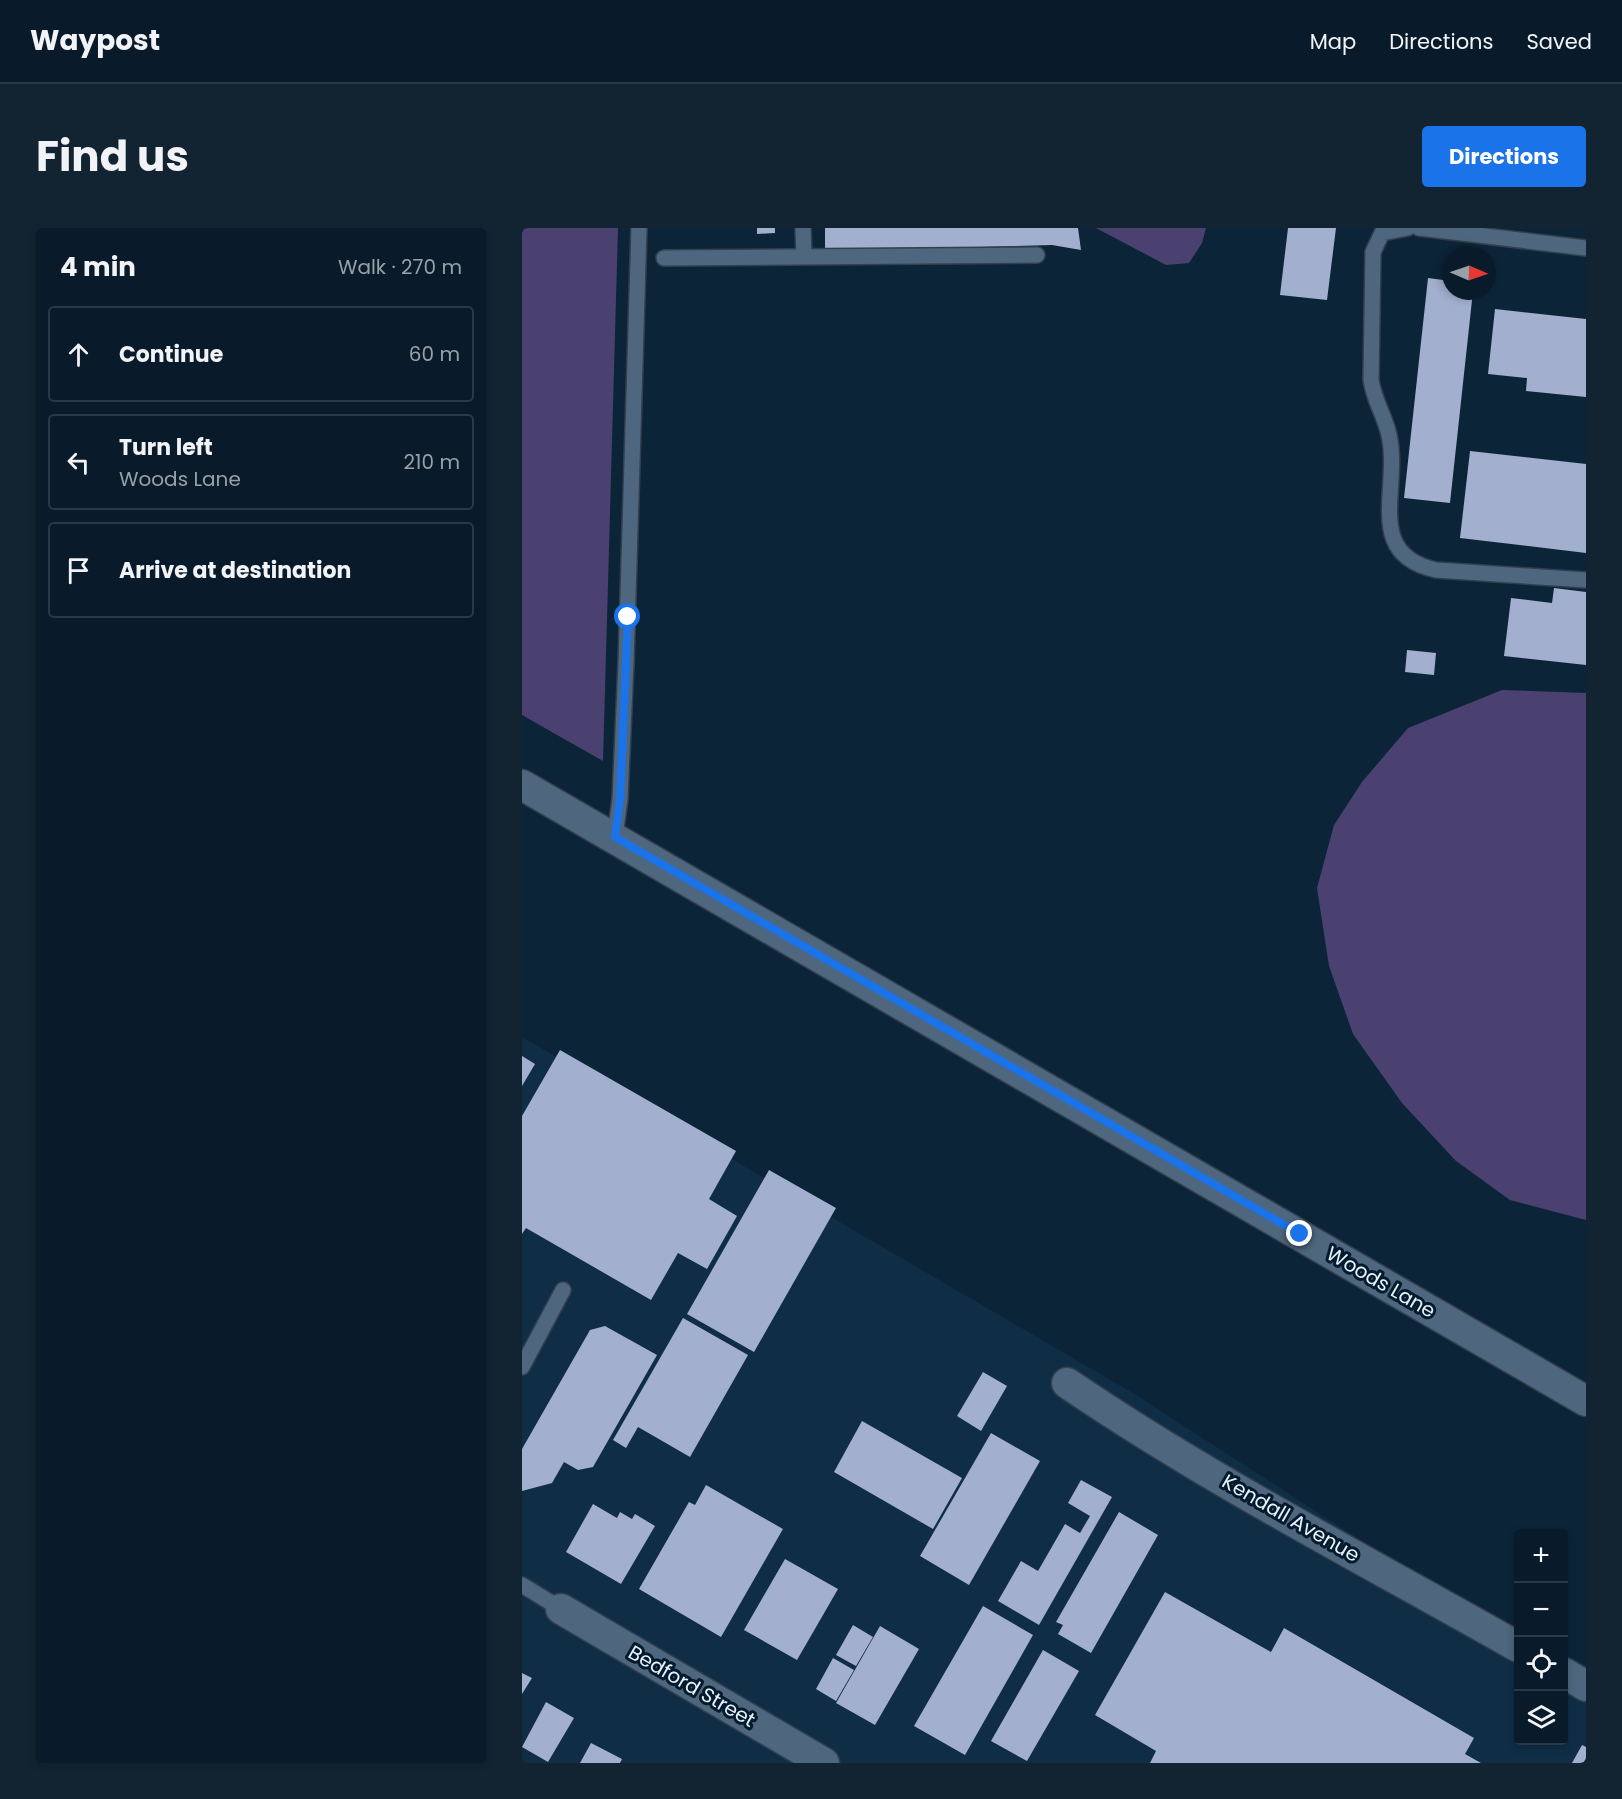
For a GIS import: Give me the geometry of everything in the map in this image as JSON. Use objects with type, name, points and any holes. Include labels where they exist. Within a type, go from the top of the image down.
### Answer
[{"type":"street","name":"Woods Lane","points":[[522,785],[1586,1401]]},
{"type":"street","name":"Kendall Avenue","points":[[1066,1383],[1120,1419],[1514,1645]]},
{"type":"street","name":"Bedford Street","points":[[561,1609],[824,1763]]},
{"type":"street","points":[[1568,1676],[1586,1686]]},
{"type":"lane","points":[[615,837],[620,799],[626,663],[639,228]]},
{"type":"lane","points":[[803,228],[804,255]]},
{"type":"lane","points":[[1408,228],[1382,233],[1373,252],[1371,379],[1373,395],[1389,435],[1392,459],[1390,519],[1394,544],[1406,559],[1419,566],[1436,570],[1586,580]]},
{"type":"lane","points":[[1419,228],[1586,248]]},
{"type":"lane","points":[[664,258],[804,255],[1037,255]]},
{"type":"lane","points":[[522,1367],[563,1290]]},
{"type":"lane","points":[[522,1585],[561,1609]]},
{"type":"shaded area","points":[[522,228],[618,228],[603,761],[522,715]]},
{"type":"shaded area","points":[[1096,228],[1206,228],[1202,243],[1189,263],[1166,265]]},
{"type":"shaded area","points":[[1502,690],[1586,693],[1586,1220],[1510,1200],[1456,1161],[1402,1103],[1353,1034],[1329,966],[1317,888],[1334,825],[1362,782],[1408,728]]},
{"type":"shaded area","points":[[522,1037],[1133,1393],[1514,1639],[1514,1745],[1568,1745],[1568,1674],[1586,1685],[1586,1763],[522,1763]]},
{"type":"building","points":[[757,228],[775,228],[775,233],[757,234]]},
{"type":"building","points":[[825,228],[1078,228],[1081,250],[1052,245],[825,251]]},
{"type":"building","points":[[1288,228],[1336,228],[1327,300],[1280,295]]},
{"type":"building","points":[[1428,278],[1442,280],[1442,300],[1472,300],[1450,503],[1404,498]]},
{"type":"building","points":[[1495,309],[1586,319],[1586,397],[1526,391],[1527,378],[1488,374]]},
{"type":"building","points":[[1470,451],[1586,464],[1586,553],[1460,538]]},
{"type":"building","points":[[1554,588],[1586,592],[1586,665],[1504,656],[1511,598],[1552,603]]},
{"type":"building","points":[[1407,650],[1436,653],[1434,675],[1405,672]]},
{"type":"building","points":[[560,1050],[736,1151],[709,1199],[737,1216],[707,1269],[678,1253],[651,1300],[526,1228],[522,1234],[522,1116]]},
{"type":"building","points":[[522,1056],[535,1064],[522,1086]]},
{"type":"building","points":[[769,1170],[836,1208],[754,1352],[687,1314]]},
{"type":"building","points":[[683,1318],[748,1355],[690,1457],[638,1427],[626,1448],[613,1440]]},
{"type":"building","points":[[605,1326],[657,1355],[593,1467],[578,1470],[564,1462],[552,1483],[522,1491],[522,1449],[590,1330]]},
{"type":"building","points":[[983,1372],[1007,1386],[981,1431],[957,1416]]},
{"type":"building","points":[[862,1421],[962,1478],[933,1529],[834,1472]]},
{"type":"building","points":[[991,1433],[1040,1461],[969,1585],[920,1556]]},
{"type":"building","points":[[1081,1480],[1112,1497],[1039,1625],[998,1601],[1021,1561],[1038,1571],[1065,1524],[1080,1533],[1090,1516],[1068,1503]]},
{"type":"building","points":[[706,1485],[783,1529],[721,1637],[639,1589],[689,1502],[695,1505]]},
{"type":"building","points":[[593,1504],[617,1518],[620,1512],[632,1519],[635,1514],[655,1526],[621,1584],[566,1552]]},
{"type":"building","points":[[1119,1512],[1158,1535],[1091,1653],[1058,1634],[1063,1625],[1056,1622]]},
{"type":"building","points":[[785,1559],[838,1589],[797,1660],[744,1630]]},
{"type":"building","points":[[1165,1592],[1271,1652],[1284,1628],[1474,1738],[1465,1754],[1481,1763],[1150,1763],[1156,1751],[1095,1715]]},
{"type":"building","points":[[983,1606],[1033,1635],[965,1755],[914,1726]]},
{"type":"building","points":[[853,1625],[873,1637],[856,1666],[836,1655]]},
{"type":"building","points":[[880,1626],[919,1649],[875,1725],[836,1703]]},
{"type":"building","points":[[1043,1650],[1079,1671],[1027,1761],[991,1741]]},
{"type":"building","points":[[833,1658],[854,1670],[836,1701],[816,1689]]},
{"type":"building","points":[[522,1673],[532,1678],[522,1694]]},
{"type":"building","points":[[546,1702],[574,1718],[548,1762],[522,1747]]},
{"type":"building","points":[[591,1743],[622,1759],[620,1763],[580,1763]]},
{"type":"building","points":[[1582,1745],[1586,1747],[1586,1763],[1572,1763]]},
{"type":"route","points":[[628,617],[620,799],[615,837],[1300,1234]]}]
